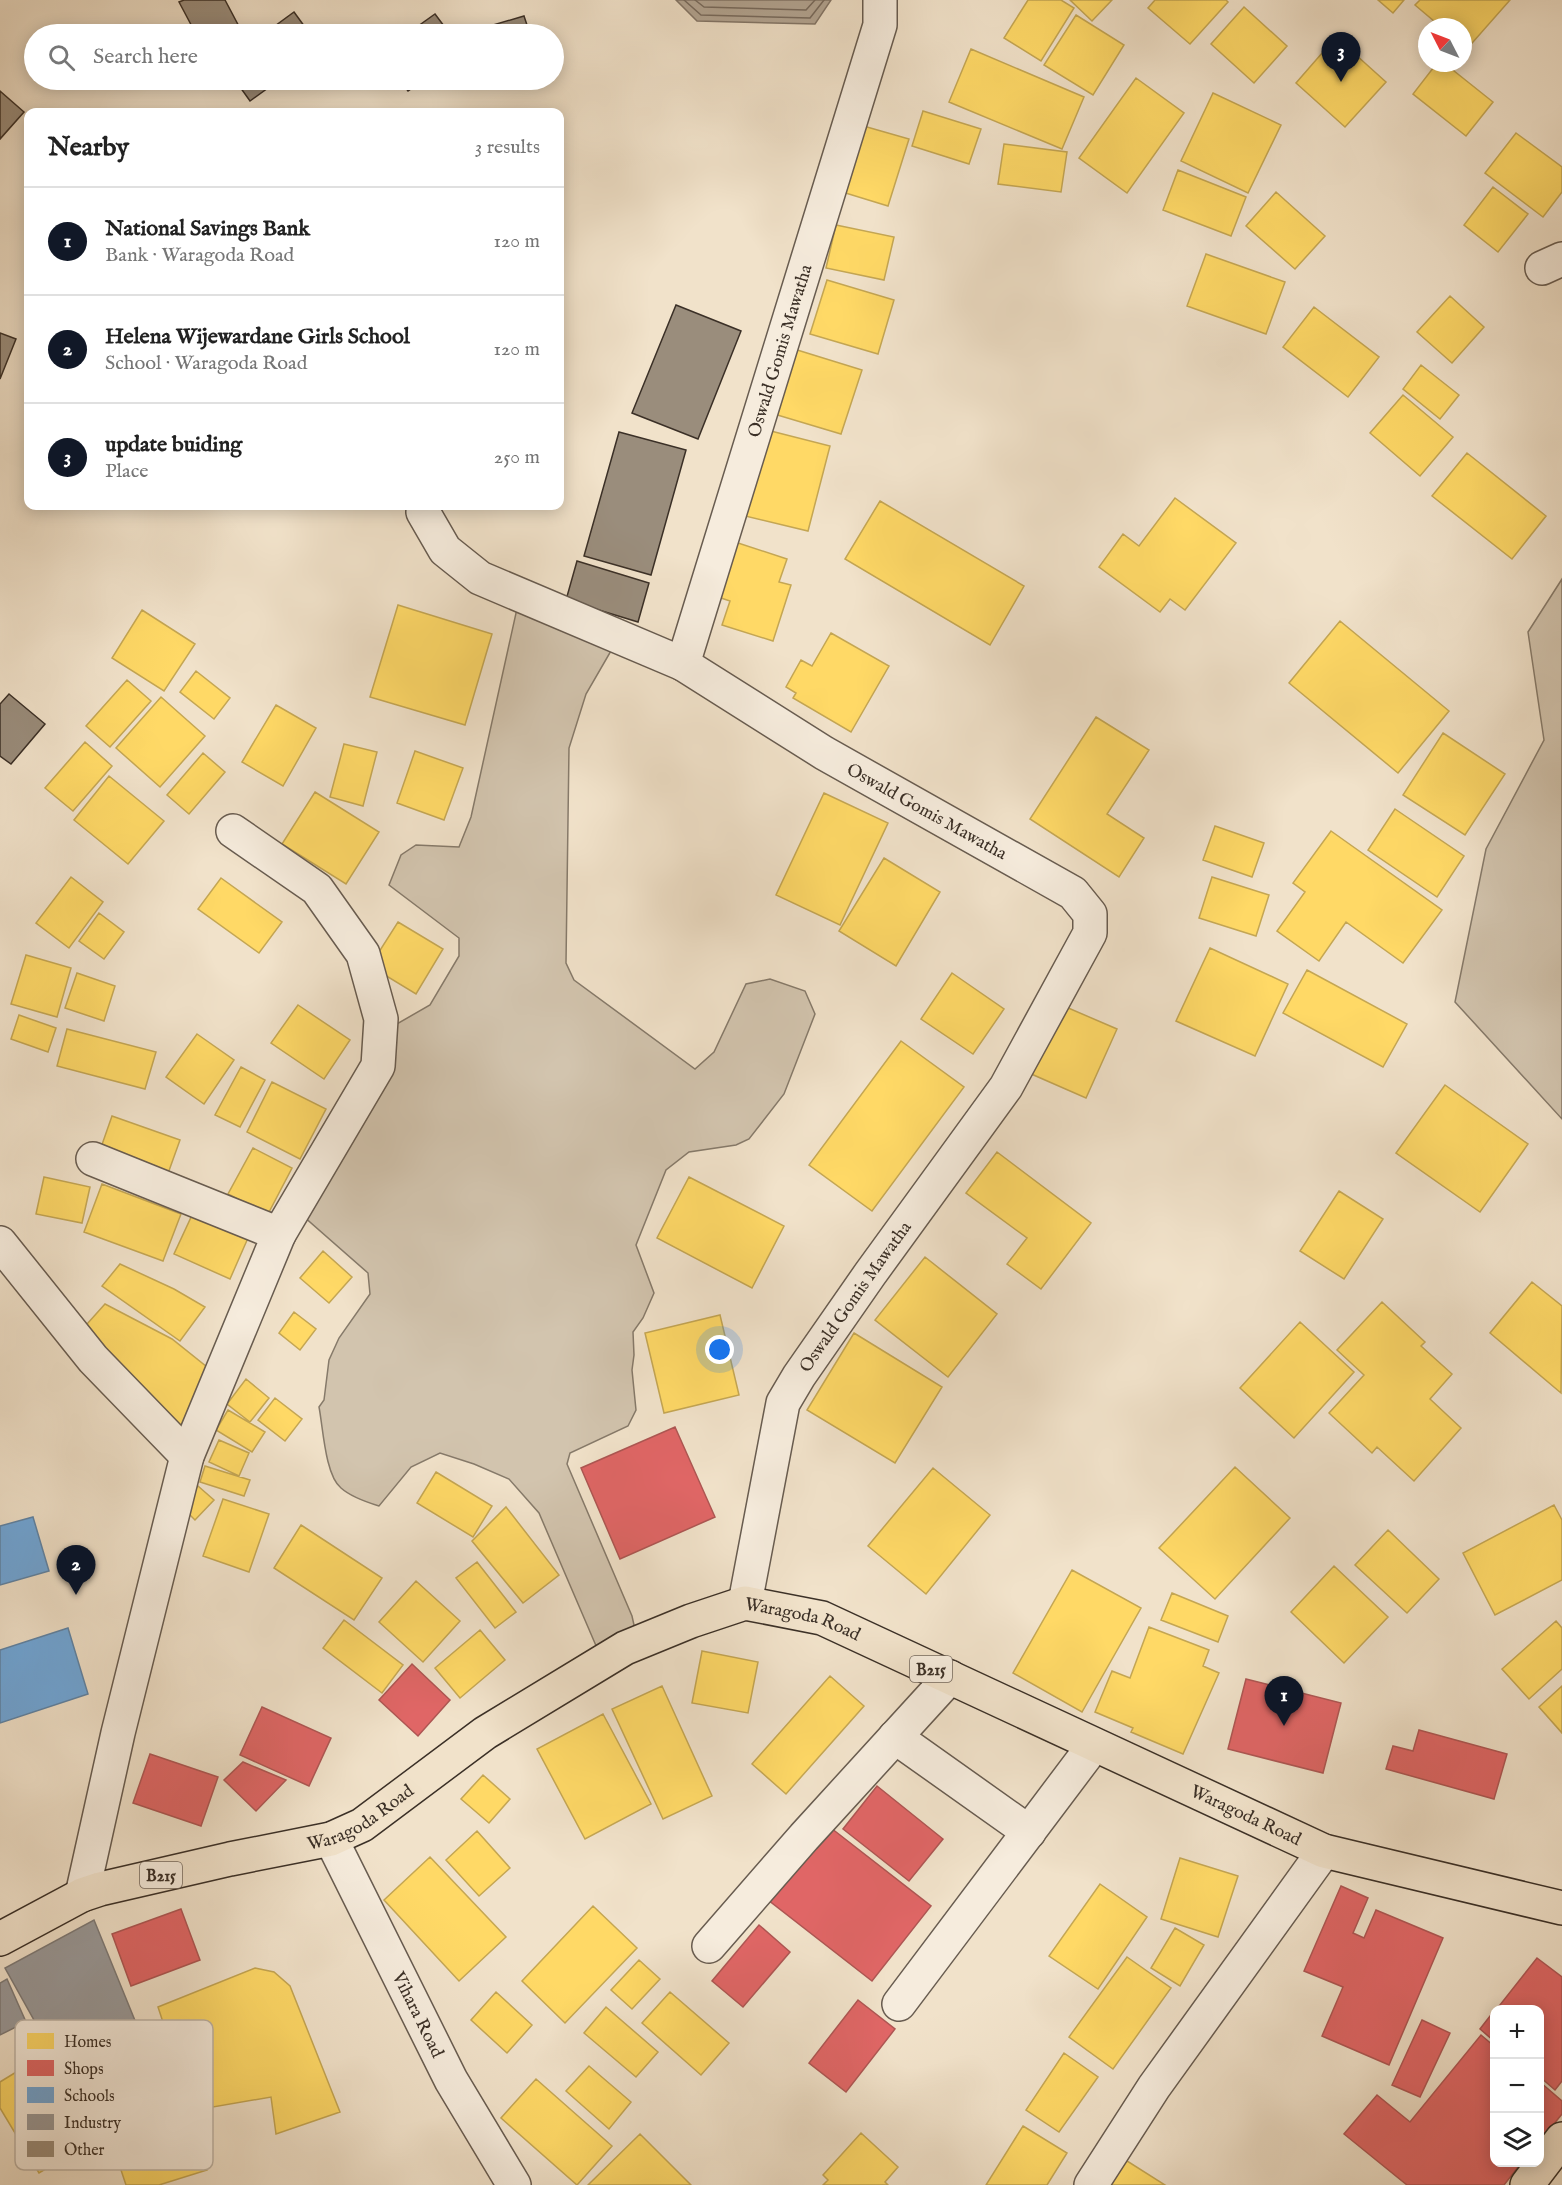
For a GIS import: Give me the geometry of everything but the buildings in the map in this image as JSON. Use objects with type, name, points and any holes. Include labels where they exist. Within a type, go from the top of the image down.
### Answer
[{"type":"main road","name":"Waragoda Road","points":[[0,1939],[81,1895],[100,1889],[230,1859],[331,1839],[363,1825],[485,1733],[625,1648],[691,1621],[745,1603],[822,1618],[1324,1851],[1562,1908]]},
{"type":"main road","points":[[1527,2185],[1562,2139]]},
{"type":"street","points":[[880,13],[902,0]]},
{"type":"street","name":"Oswald Gomis Mawatha","points":[[745,1603],[783,1403],[799,1376],[870,1274],[1006,1087],[1090,933],[1090,914],[1073,893],[824,753],[683,664],[880,13]]},
{"type":"street","points":[[423,512],[445,550],[480,579],[683,664]]},
{"type":"street","points":[[81,1895],[118,1733],[187,1456],[279,1234],[378,1066],[381,1019],[363,954],[317,889],[232,831]]},
{"type":"street","points":[[93,1159],[279,1234]]},
{"type":"street","points":[[0,1243],[93,1359],[187,1456]]},
{"type":"street","points":[[709,1946],[950,1677]]},
{"type":"street","points":[[895,1737],[1029,1832]]},
{"type":"street","points":[[899,2004],[1094,1745]]},
{"type":"street","name":"Vihara Road","points":[[331,1839],[451,2080],[514,2185]]},
{"type":"street","points":[[1091,2185],[1154,2087],[1324,1851]]},
{"type":"shaded area","points":[[1562,579],[1562,1119],[1455,1002],[1486,849],[1544,740],[1528,632]]},
{"type":"shaded area","points":[[520,595],[619,637],[586,694],[569,748],[566,963],[574,980],[695,1069],[714,1052],[746,984],[770,979],[805,991],[815,1014],[784,1094],[749,1139],[736,1145],[689,1152],[666,1170],[636,1245],[654,1293],[643,1318],[633,1332],[632,1370],[636,1410],[628,1426],[570,1453],[567,1464],[632,1616],[638,1643],[603,1662],[539,1513],[509,1479],[440,1453],[411,1467],[379,1506],[349,1494],[336,1482],[328,1462],[319,1407],[324,1400],[329,1360],[339,1338],[370,1294],[368,1273],[294,1208],[381,1033],[430,1005],[459,956],[459,938],[389,885],[401,855],[416,845],[459,847],[471,817]]},
{"type":"water","points":[[676,0],[831,0],[815,24],[697,21]]},
{"type":"place","name":"update buiding","points":[[1341,82]]},
{"type":"place","name":"Helena Wijewardane Girls School","points":[[76,1595]]},
{"type":"place","name":"National Savings Bank","points":[[1284,1726]]}]
